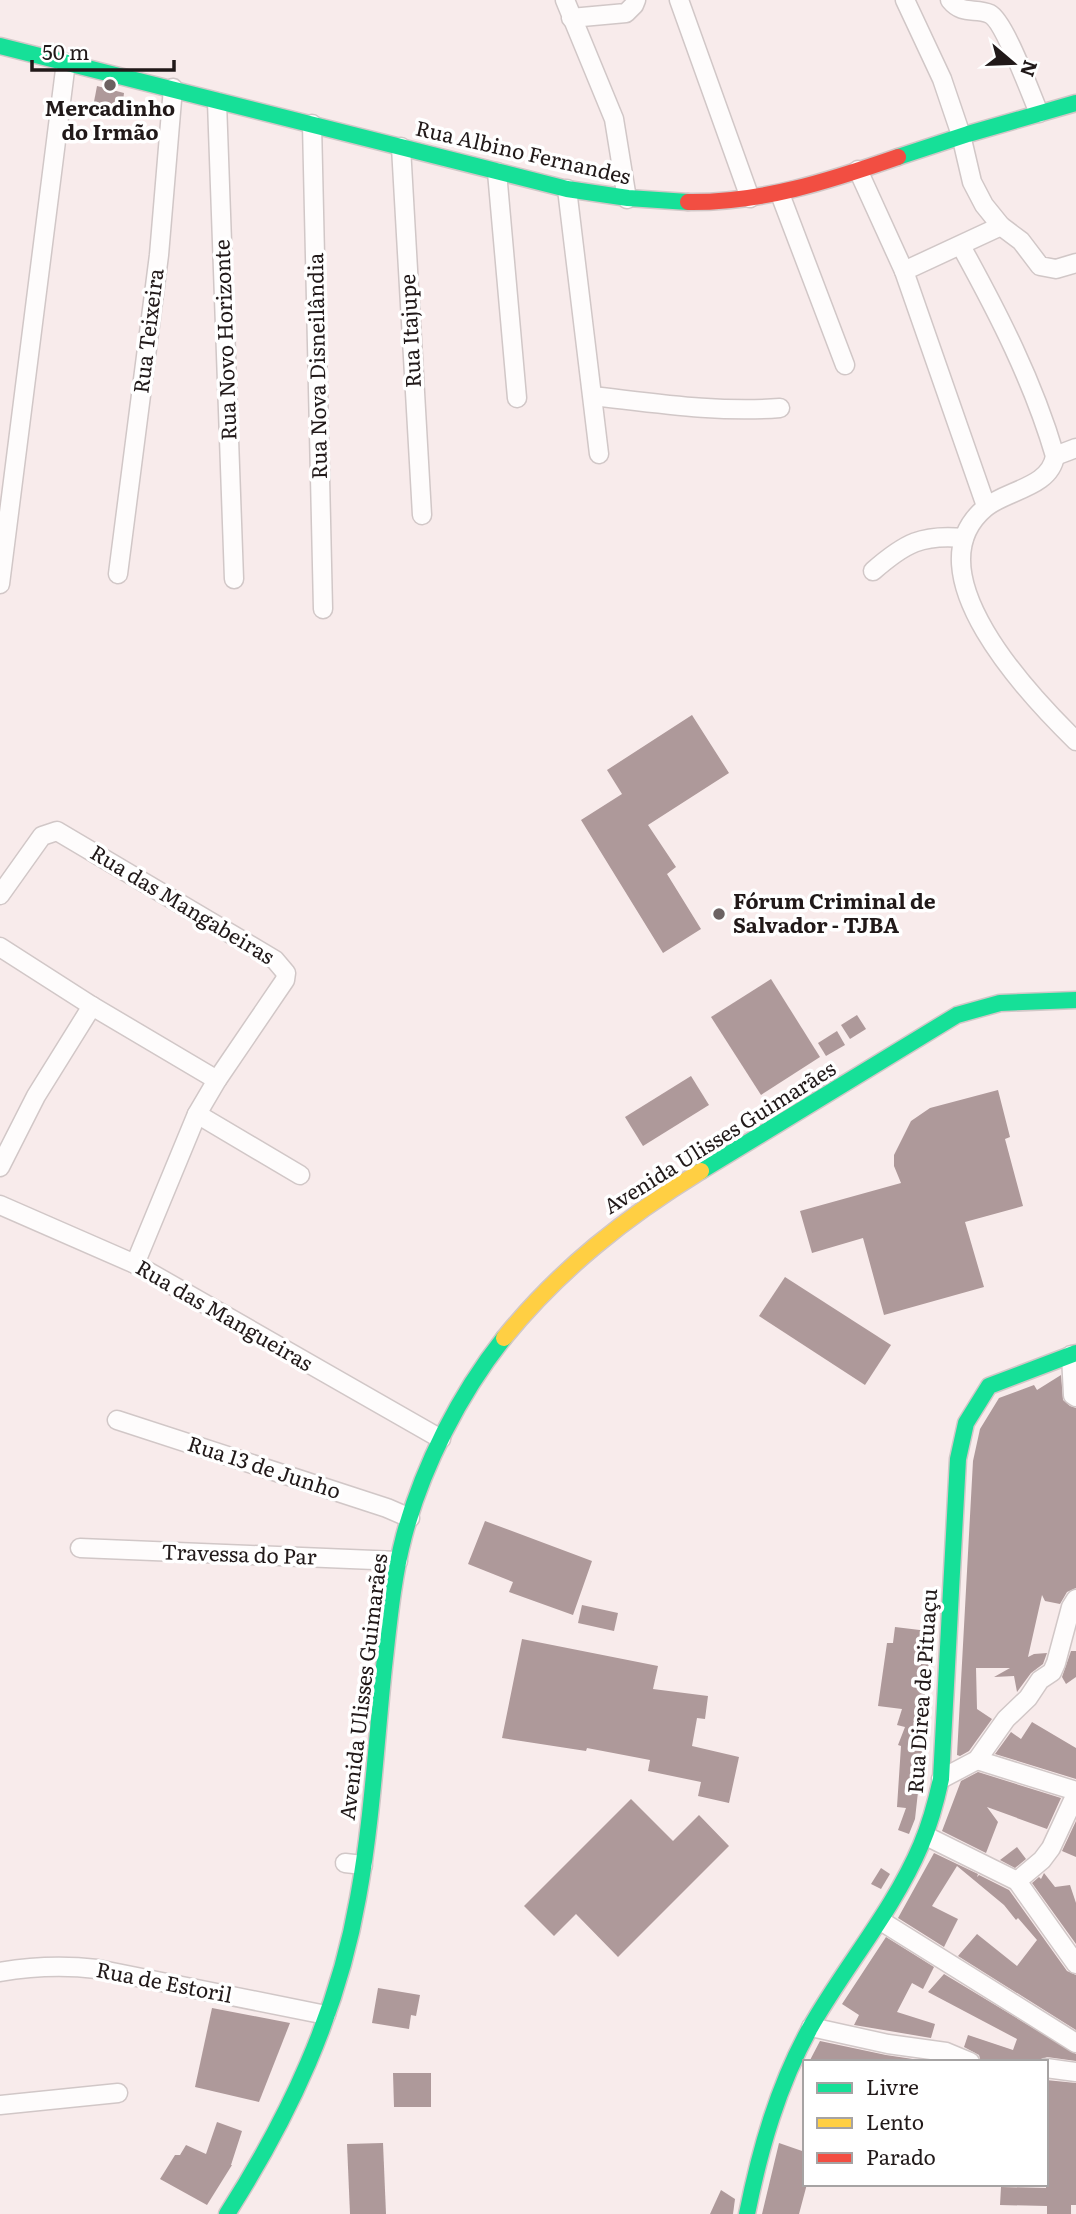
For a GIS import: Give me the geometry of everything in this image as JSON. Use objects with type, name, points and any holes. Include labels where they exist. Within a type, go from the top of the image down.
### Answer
[{"type":"street","points":[[565,0],[570,18],[614,119],[627,199]]},
{"type":"street","points":[[570,18],[626,13],[636,0]]},
{"type":"street","points":[[679,0],[750,198]]},
{"type":"street","points":[[905,0],[942,79],[961,135],[972,182],[984,205],[1001,226],[1021,241],[1041,266],[1056,269],[1076,263]]},
{"type":"street","points":[[950,0],[955,6],[967,11],[982,12],[998,20],[1039,113]]},
{"type":"street","name":"Rua Albino Fernandes","points":[[0,46],[497,172],[627,199],[699,202],[780,194],[961,135],[1076,103]]},
{"type":"street","points":[[0,584],[66,62]]},
{"type":"street","name":"Rua Teixeira","points":[[118,574],[159,255],[173,88]]},
{"type":"street","name":"Rua Novo Horizonte","points":[[217,102],[234,579]]},
{"type":"street","name":"Rua Nova Disneilândia","points":[[312,124],[323,609]]},
{"type":"street","name":"Rua Itajupe","points":[[401,147],[422,514]]},
{"type":"street","points":[[858,170],[904,271],[986,506]]},
{"type":"street","points":[[497,172],[517,398]]},
{"type":"street","points":[[567,188],[599,454]]},
{"type":"street","points":[[780,194],[845,365]]},
{"type":"street","points":[[904,271],[1001,226]]},
{"type":"street","points":[[961,246],[1003,321],[1034,394],[1055,456],[1053,465],[1040,479],[986,506],[972,521],[964,538],[961,560],[964,579],[970,601],[982,626],[1004,661],[1029,693],[1076,741]]},
{"type":"street","points":[[593,396],[690,407],[752,410],[780,408]]},
{"type":"street","points":[[1055,456],[1076,448]]},
{"type":"street","points":[[873,571],[887,558],[915,542],[939,536],[964,538]]},
{"type":"street","name":"Rua das Mangabeiras","points":[[0,895],[42,836],[51,831],[64,834],[195,915],[275,960],[284,968],[285,980],[197,1114],[135,1264]]},
{"type":"street","points":[[0,947],[92,1006],[217,1080]]},
{"type":"street","name":"Avenida Ulisses Guimarães","points":[[227,2214],[256,2169],[296,2093],[326,2015],[350,1935],[363,1866],[378,1656],[398,1561],[410,1518],[441,1439],[470,1385],[509,1330],[544,1290],[624,1220],[655,1199],[957,1015],[970,1009],[998,1003],[1076,1000]]},
{"type":"street","points":[[0,1167],[36,1097],[92,1006]]},
{"type":"street","points":[[197,1114],[300,1175]]},
{"type":"street","name":"Rua das Mangueiras","points":[[0,1205],[135,1264],[441,1439]]},
{"type":"street","points":[[1073,1354],[1073,1395],[1076,1397]]},
{"type":"street","name":"Rua Direa de Pituaçu","points":[[747,2214],[758,2163],[782,2085],[811,2027],[881,1921],[926,1836],[937,1806],[941,1779],[958,1458],[966,1423],[989,1385],[1073,1354]]},
{"type":"street","name":"Rua 13 de Junho","points":[[117,1420],[387,1508],[410,1518]]},
{"type":"street","name":"Travessa do Par","points":[[80,1548],[398,1561]]},
{"type":"street","points":[[941,1779],[977,1760],[1006,1719],[1028,1698],[1040,1680],[1052,1672],[1071,1607],[1076,1599]]},
{"type":"street","points":[[977,1760],[1076,1793],[1051,1848],[1042,1860],[1017,1881]]},
{"type":"street","points":[[926,1836],[1017,1881],[1076,1964]]},
{"type":"street","points":[[345,1863],[363,1866]]},
{"type":"street","points":[[881,1921],[1076,2043]]},
{"type":"street","name":"Rua de Estoril","points":[[0,1972],[36,1966],[65,1965],[97,1969],[326,2015]]},
{"type":"street","points":[[811,2027],[946,2052],[965,2060]]},
{"type":"street","points":[[1048,2068],[1076,2072]]},
{"type":"street","points":[[0,2105],[118,2094]]},
{"type":"building","points":[[97,86],[124,93],[122,109],[93,107]]},
{"type":"building","points":[[692,715],[729,773],[648,825],[676,867],[667,874],[701,929],[663,953],[581,820],[622,794],[607,770]]},
{"type":"building","points":[[771,979],[820,1057],[761,1095],[711,1017]]},
{"type":"building","points":[[857,1015],[866,1029],[850,1039],[841,1025]]},
{"type":"building","points":[[837,1031],[845,1045],[826,1056],[818,1043]]},
{"type":"building","points":[[691,1076],[709,1105],[643,1146],[625,1117]]},
{"type":"building","points":[[998,1090],[1010,1137],[1005,1139],[1023,1206],[965,1222],[984,1287],[884,1315],[863,1238],[812,1253],[800,1211],[901,1183],[894,1166],[894,1155],[911,1121],[930,1108]]},
{"type":"building","points":[[785,1277],[891,1345],[865,1385],[759,1316]]},
{"type":"building","points":[[1061,1375],[1063,1400],[1076,1408],[1076,1588],[1067,1592],[1060,1604],[1045,1601],[1042,1595],[1028,1657],[1047,1653],[1043,1664],[1031,1673],[1017,1692],[1014,1676],[994,1677],[1010,1668],[976,1668],[977,1709],[992,1719],[969,1751],[960,1756],[957,1755],[973,1461],[980,1429],[999,1398],[1034,1385],[1037,1390]]},
{"type":"building","points":[[485,1521],[592,1561],[573,1615],[509,1592],[513,1582],[468,1564]]},
{"type":"building","points":[[582,1605],[618,1613],[614,1631],[578,1623]]},
{"type":"building","points":[[931,1620],[935,1620],[926,1775],[920,1774],[915,1819],[909,1834],[898,1830],[906,1808],[897,1807],[901,1746],[898,1745],[905,1727],[897,1725],[902,1709],[878,1706],[887,1643],[893,1643],[895,1627],[928,1631]]},
{"type":"building","points":[[522,1639],[658,1666],[653,1689],[708,1696],[705,1719],[697,1718],[692,1746],[739,1757],[729,1803],[698,1796],[701,1782],[648,1771],[650,1760],[587,1748],[586,1751],[502,1738]]},
{"type":"building","points":[[1071,1651],[1076,1651],[1076,1677],[1066,1684],[1062,1677]]},
{"type":"building","points":[[1032,1722],[1076,1748],[1076,1779],[995,1754],[1011,1732],[1021,1739]]},
{"type":"building","points":[[978,1772],[1061,1798],[1047,1829],[987,1807],[998,1822],[986,1853],[942,1831],[961,1781]]},
{"type":"building","points":[[631,1799],[673,1841],[699,1815],[729,1846],[618,1957],[576,1914],[554,1936],[524,1906]]},
{"type":"building","points":[[1076,1821],[1076,1857],[1062,1851]]},
{"type":"building","points":[[1017,1847],[1026,1859],[1015,1868],[1000,1860]]},
{"type":"building","points":[[934,1853],[978,1874],[977,1877],[979,1875],[1009,1890],[1067,1971],[1076,1975],[1076,2030],[958,1956],[977,1934],[1017,1966],[1037,1940],[1004,1905],[957,1866],[932,1906],[958,1919],[944,1947],[898,1918]]},
{"type":"building","points":[[881,1868],[890,1874],[881,1889],[871,1884]]},
{"type":"building","points":[[1044,1873],[1055,1887],[1070,1885],[1076,1903],[1076,1944],[1032,1883],[1039,1877],[1041,1879]]},
{"type":"building","points":[[886,1937],[934,1967],[923,1989],[912,1983],[897,2012],[935,2024],[931,2038],[854,2025],[859,2015],[842,2004]]},
{"type":"building","points":[[944,1974],[1076,2054],[1076,2061],[1047,2057],[1041,2060],[980,2060],[979,2055],[964,2047],[968,2035],[1013,2050],[1017,2039],[928,1992]]},
{"type":"building","points":[[378,1988],[420,1995],[416,2016],[411,2015],[409,2029],[372,2023]]},
{"type":"building","points":[[212,2008],[290,2023],[259,2102],[195,2087]]},
{"type":"building","points":[[820,2041],[920,2060],[810,2060]]},
{"type":"building","points":[[393,2073],[431,2073],[431,2107],[394,2107]]},
{"type":"building","points":[[1048,2080],[1076,2083],[1076,2205],[1071,2205],[1071,2214],[1047,2214],[1047,2206],[1000,2205],[1001,2187],[1046,2188]]},
{"type":"building","points":[[217,2122],[242,2131],[232,2165],[207,2205],[160,2179],[175,2155],[180,2155],[186,2145],[206,2154]]},
{"type":"building","points":[[383,2143],[386,2214],[350,2214],[347,2144]]},
{"type":"building","points":[[779,2143],[803,2151],[803,2186],[806,2186],[799,2214],[762,2214]]},
{"type":"building","points":[[721,2190],[735,2199],[733,2214],[710,2214]]},
{"type":"traffic: fast","points":[[0,46],[567,189],[628,198],[688,202]]},
{"type":"traffic: fast","points":[[898,157],[1076,103]]},
{"type":"traffic: fast","points":[[701,1171],[957,1015],[1000,1003],[1076,1000]]},
{"type":"traffic: fast","points":[[227,2214],[290,2102],[308,2063],[338,1982],[358,1898],[367,1841],[392,1601],[404,1536],[421,1484],[444,1432],[472,1383],[504,1338]]},
{"type":"traffic: fast","points":[[747,2214],[771,2118],[788,2072],[824,2005],[897,1893],[921,1845],[935,1804],[941,1779],[958,1459],[966,1423],[989,1386],[1076,1353]]},
{"type":"traffic: slow","points":[[504,1338],[548,1289],[595,1246],[646,1207],[701,1171]]},
{"type":"traffic: jam","points":[[688,202],[768,195],[820,182],[898,157]]},
{"type":"place","name":"Mercadinho do Irmão","points":[[110,85]]},
{"type":"place","name":"Fórum Criminal de Salvador - TJBA","points":[[719,914]]}]
